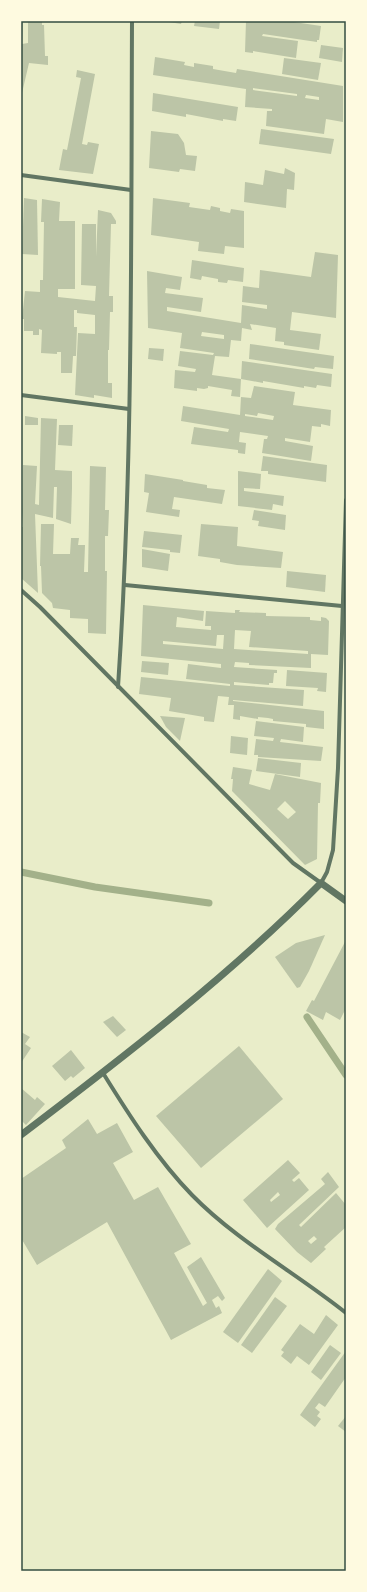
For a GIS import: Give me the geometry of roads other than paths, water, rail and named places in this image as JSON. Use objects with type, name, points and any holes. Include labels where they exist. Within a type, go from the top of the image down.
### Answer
[{"type":"street","points":[[118,687],[125,585],[129,409],[132,21]]},
{"type":"street","points":[[21,175],[131,190]]},
{"type":"street","points":[[21,395],[129,409]]},
{"type":"street","points":[[21,1135],[103,1073],[221,977],[281,923],[321,883],[327,872],[333,850],[338,768],[346,500]]},
{"type":"street","points":[[125,585],[342,606]]},
{"type":"street","points":[[21,590],[40,607],[293,863],[346,901]]},
{"type":"street","points":[[103,1073],[128,1113],[167,1167],[192,1195],[268,1256],[346,1313]]},
{"type":"waterway","points":[[21,872],[95,887],[209,903]]},
{"type":"waterway","points":[[307,1017],[346,1075]]}]
